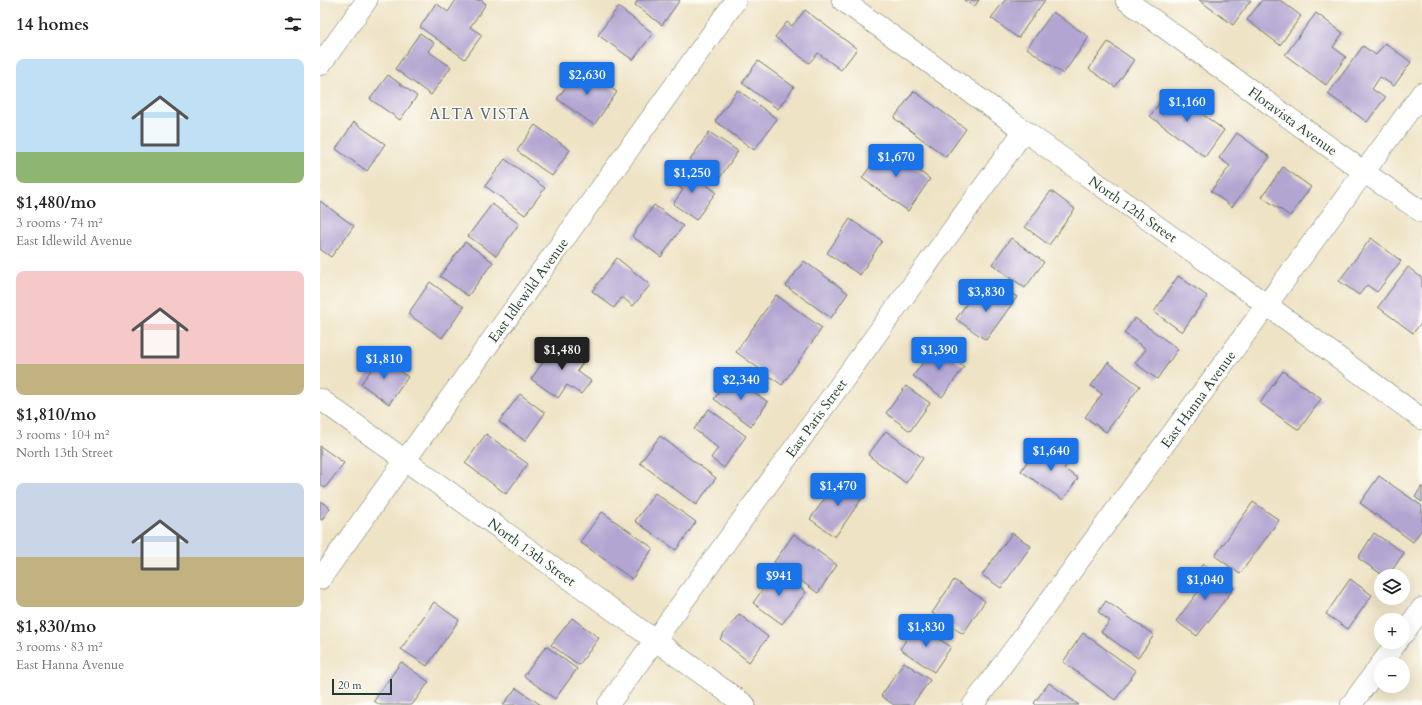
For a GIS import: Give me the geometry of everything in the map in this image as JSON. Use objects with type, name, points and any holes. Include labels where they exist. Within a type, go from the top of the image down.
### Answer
[{"type":"street","points":[[320,65],[367,0]]},
{"type":"street","name":"East Idlewild Avenue","points":[[320,579],[736,0]]},
{"type":"street","name":"North 12th Street","points":[[842,0],[1267,305],[1422,419]]},
{"type":"street","name":"Floravista Avenue","points":[[1126,0],[1364,172],[1422,212]]},
{"type":"street","name":"East Hanna Avenue","points":[[973,705],[1422,93]]},
{"type":"street","name":"East Paris Street","points":[[608,705],[1024,131]]},
{"type":"street","name":"North 13th Street","points":[[320,399],[745,705]]},
{"type":"street","points":[[1410,624],[1422,608]]},
{"type":"street","points":[[1351,705],[1374,674]]},
{"type":"building","points":[[456,0],[481,0],[486,4],[470,27],[482,35],[465,59],[420,27],[436,3],[448,12]]},
{"type":"building","points":[[638,0],[680,0],[662,25],[635,5]]},
{"type":"building","points":[[964,0],[979,0],[974,7]]},
{"type":"building","points":[[1005,0],[1045,0],[1018,38],[991,18]]},
{"type":"building","points":[[1199,0],[1251,0],[1233,25]]},
{"type":"building","points":[[1262,0],[1280,0],[1301,16],[1280,45],[1247,20]]},
{"type":"building","points":[[618,7],[653,33],[633,60],[598,35]]},
{"type":"building","points":[[805,10],[857,49],[841,70],[818,53],[809,63],[775,37],[787,22],[792,26]]},
{"type":"building","points":[[1053,12],[1089,37],[1063,74],[1027,48]]},
{"type":"building","points":[[1316,13],[1343,33],[1333,47],[1346,57],[1326,85],[1285,55]]},
{"type":"building","points":[[420,33],[434,43],[428,51],[451,67],[431,95],[395,69]]},
{"type":"building","points":[[1108,42],[1134,60],[1115,87],[1089,69]]},
{"type":"building","points":[[1385,43],[1411,62],[1394,86],[1380,77],[1372,89],[1385,98],[1367,122],[1328,94],[1363,46],[1376,55]]},
{"type":"building","points":[[758,61],[794,87],[778,109],[742,83]]},
{"type":"building","points":[[581,67],[617,92],[594,125],[557,99]]},
{"type":"building","points":[[388,75],[417,96],[400,120],[370,99]]},
{"type":"building","points":[[738,90],[777,119],[754,150],[715,121]]},
{"type":"building","points":[[1169,90],[1224,130],[1205,157],[1150,116]]},
{"type":"building","points":[[914,91],[966,129],[946,157],[894,118]]},
{"type":"building","points":[[354,122],[385,144],[367,171],[336,149]]},
{"type":"building","points":[[535,125],[570,150],[552,176],[517,151]]},
{"type":"building","points":[[709,132],[738,151],[719,179],[690,160]]},
{"type":"building","points":[[1237,133],[1270,157],[1232,207],[1211,191],[1230,166],[1219,158]]},
{"type":"building","points":[[885,146],[930,179],[908,211],[862,178]]},
{"type":"building","points":[[505,159],[545,188],[525,215],[485,186]]},
{"type":"building","points":[[1283,167],[1311,187],[1290,216],[1262,197]]},
{"type":"building","points":[[683,168],[716,192],[696,220],[673,204],[683,190],[672,182]]},
{"type":"building","points":[[1051,191],[1075,209],[1049,245],[1025,227]]},
{"type":"building","points":[[320,201],[354,226],[331,257],[320,249]]},
{"type":"building","points":[[492,204],[519,224],[496,256],[468,236]]},
{"type":"building","points":[[654,205],[683,226],[661,257],[632,236]]},
{"type":"building","points":[[850,219],[882,241],[860,275],[827,253]]},
{"type":"building","points":[[1011,238],[1044,262],[1025,288],[992,264]]},
{"type":"building","points":[[1371,238],[1401,261],[1377,292],[1367,285],[1359,295],[1339,281]]},
{"type":"building","points":[[465,242],[493,262],[468,296],[440,276]]},
{"type":"building","points":[[617,258],[650,285],[633,306],[622,297],[614,308],[592,291]]},
{"type":"building","points":[[804,261],[848,293],[831,318],[786,286]]},
{"type":"building","points":[[1408,267],[1422,278],[1422,322],[1413,333],[1378,307]]},
{"type":"building","points":[[1178,276],[1207,296],[1182,332],[1154,312]]},
{"type":"building","points":[[430,282],[464,307],[442,338],[408,314]]},
{"type":"building","points":[[1002,287],[1017,297],[986,340],[956,319],[971,297],[986,308]]},
{"type":"building","points":[[776,295],[822,328],[782,385],[736,352]]},
{"type":"building","points":[[1135,318],[1178,349],[1157,379],[1135,363],[1146,349],[1124,333]]},
{"type":"building","points":[[560,339],[586,358],[577,371],[591,381],[581,394],[567,385],[558,398],[531,379]]},
{"type":"building","points":[[936,345],[964,367],[942,397],[913,376]]},
{"type":"building","points":[[380,357],[408,377],[389,404],[361,384]]},
{"type":"building","points":[[1108,362],[1140,386],[1106,432],[1085,417],[1102,394],[1091,386]]},
{"type":"building","points":[[1283,371],[1321,399],[1299,430],[1260,403]]},
{"type":"building","points":[[731,376],[768,402],[751,426],[714,399]]},
{"type":"building","points":[[906,386],[930,403],[910,431],[886,413]]},
{"type":"building","points":[[520,394],[545,413],[525,441],[499,422]]},
{"type":"building","points":[[709,409],[746,436],[724,468],[711,458],[718,448],[694,429]]},
{"type":"building","points":[[886,431],[923,458],[906,483],[868,455]]},
{"type":"building","points":[[486,434],[528,464],[506,494],[465,463]]},
{"type":"building","points":[[660,436],[716,478],[696,505],[640,463]]},
{"type":"building","points":[[320,446],[344,463],[325,488],[320,484]]},
{"type":"building","points":[[1056,448],[1070,458],[1064,469],[1078,478],[1063,500],[1021,471],[1035,450],[1049,459]]},
{"type":"building","points":[[841,476],[865,494],[835,537],[810,519]]},
{"type":"building","points":[[1379,476],[1422,506],[1422,529],[1413,542],[1360,503]]},
{"type":"building","points":[[1422,486],[1422,502],[1415,497]]},
{"type":"building","points":[[655,493],[696,522],[676,550],[635,521]]},
{"type":"building","points":[[320,501],[330,508],[322,520],[320,519]]},
{"type":"building","points":[[1253,502],[1279,520],[1240,574],[1215,556]]},
{"type":"building","points":[[602,512],[653,548],[632,579],[580,542]]},
{"type":"building","points":[[1012,533],[1031,546],[1001,588],[982,575]]},
{"type":"building","points":[[1374,533],[1404,553],[1393,569],[1374,569],[1358,558]]},
{"type":"building","points":[[794,534],[837,565],[818,593],[774,562]]},
{"type":"building","points":[[1203,564],[1234,588],[1197,636],[1176,621],[1204,584],[1193,576]]},
{"type":"building","points":[[776,571],[806,592],[782,624],[753,603]]},
{"type":"building","points":[[1350,579],[1372,595],[1348,629],[1326,614]]},
{"type":"building","points":[[954,580],[985,601],[963,634],[932,613]]},
{"type":"building","points":[[1106,601],[1154,635],[1138,658],[1101,632],[1110,621],[1098,612]]},
{"type":"building","points":[[434,602],[459,620],[427,666],[401,649]]},
{"type":"building","points":[[739,614],[768,637],[749,662],[720,639]]},
{"type":"building","points":[[572,618],[599,638],[579,665],[551,645]]},
{"type":"building","points":[[917,624],[951,647],[934,672],[900,649]]},
{"type":"building","points":[[1083,633],[1136,671],[1115,700],[1063,662]]},
{"type":"building","points":[[546,646],[577,669],[555,699],[524,676]]},
{"type":"building","points":[[401,662],[429,682],[412,705],[380,705],[374,701]]},
{"type":"building","points":[[904,662],[930,680],[912,705],[894,705],[881,696]]},
{"type":"building","points":[[1049,683],[1079,705],[1036,705],[1034,703]]},
{"type":"building","points":[[516,688],[541,705],[503,705]]},
{"type":"district","name":"ALTA VISTA","points":[[480,114]]}]
